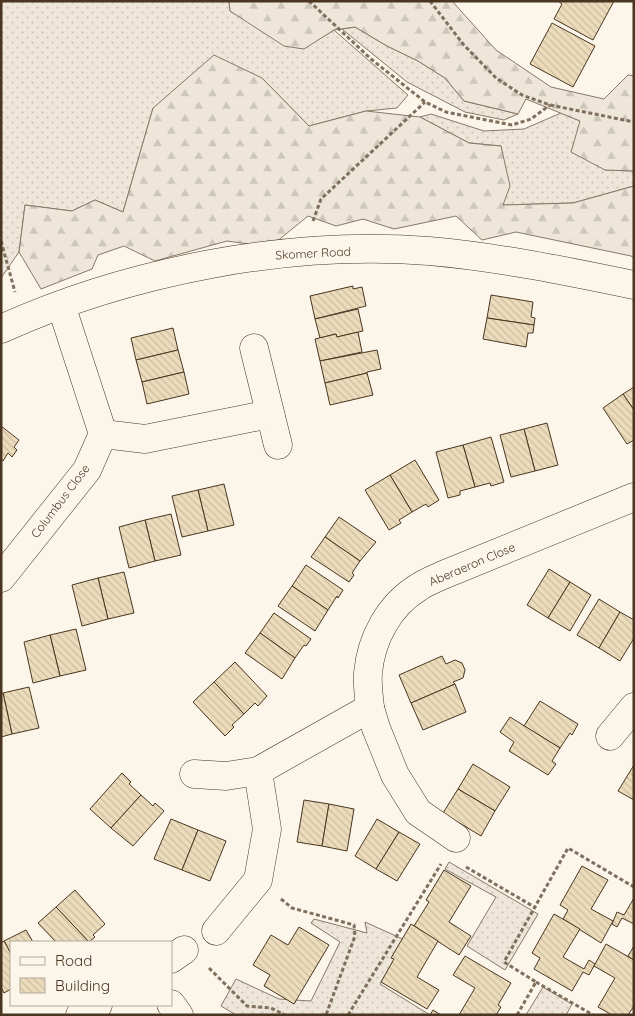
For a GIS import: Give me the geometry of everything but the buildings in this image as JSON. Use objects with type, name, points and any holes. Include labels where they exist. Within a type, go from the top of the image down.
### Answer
[{"type":"street","name":"Skomer Road","points":[[12,325],[61,305],[114,287],[156,276],[208,264],[301,252],[344,250],[427,251],[524,263],[634,285]]},
{"type":"street","points":[[61,305],[103,434],[146,439],[270,414]]},
{"type":"street","points":[[254,348],[278,445]]},
{"type":"street","name":"Columbus Close","points":[[1,578],[87,470],[103,434]]},
{"type":"street","name":"Aberaeron Close","points":[[451,846],[418,812],[395,774],[376,728],[370,708],[368,675],[370,656],[377,636],[387,618],[401,600],[419,587],[443,574],[634,497]]},
{"type":"street","points":[[610,736],[634,707]]},
{"type":"street","points":[[194,774],[226,776],[258,771],[370,708]]},
{"type":"street","points":[[216,931],[258,880],[268,829],[258,771]]},
{"type":"street","points":[[80,1015],[96,1006]]},
{"type":"path","points":[[309,1],[371,60],[425,102],[446,112],[512,125],[531,119],[550,105]]},
{"type":"path","points":[[430,1],[463,44],[496,78],[522,94],[550,105],[634,122]]},
{"type":"path","points":[[301,252],[320,199],[425,102]]},
{"type":"path","points":[[1,242],[12,325]]},
{"type":"path","points":[[348,1015],[451,846],[536,908]]},
{"type":"path","points":[[593,1015],[504,962],[568,848],[634,887]]},
{"type":"path","points":[[258,880],[292,908],[354,925],[355,936],[326,1015]]},
{"type":"path","points":[[208,968],[247,1006],[271,1008],[285,1015]]},
{"type":"path","points":[[517,1015],[536,982]]},
{"type":"green space","points":[[1,1],[229,1],[230,11],[304,48],[334,30],[408,95],[397,108],[366,111],[309,126],[262,78],[153,108],[123,212],[95,200],[72,211],[25,205],[19,252],[1,278]]},
{"type":"green space","points":[[229,1],[452,1],[496,50],[551,87],[604,99],[628,75],[634,76],[634,171],[605,170],[571,152],[580,121],[526,99],[518,114],[464,101],[445,78],[355,27],[334,30],[304,49],[284,46],[230,11]]},
{"type":"green space","points":[[355,27],[445,78],[464,101],[518,114],[504,120],[465,112],[407,82],[342,29]]},
{"type":"green space","points":[[214,55],[262,78],[309,126],[366,111],[420,117],[469,143],[501,146],[510,186],[503,205],[573,203],[634,186],[634,258],[516,232],[482,240],[456,216],[394,229],[363,219],[336,226],[308,216],[270,247],[227,241],[155,261],[124,246],[98,255],[92,269],[41,289],[19,252],[25,205],[72,211],[95,200],[123,212],[153,108]]},
{"type":"green space","points":[[561,113],[580,121],[605,170],[634,171],[634,186],[573,203],[503,205],[501,146],[469,143],[420,117],[431,114],[484,131],[524,129]]},
{"type":"green space","points":[[449,862],[538,914],[505,970],[467,946],[496,897],[445,869]]},
{"type":"green space","points":[[314,919],[367,933],[365,922],[407,941],[380,984],[430,1015],[236,1015],[221,1006],[236,979],[279,999],[311,1001],[340,942],[311,923]]},
{"type":"green space","points":[[543,987],[572,1004],[566,1015],[526,1015]]}]
